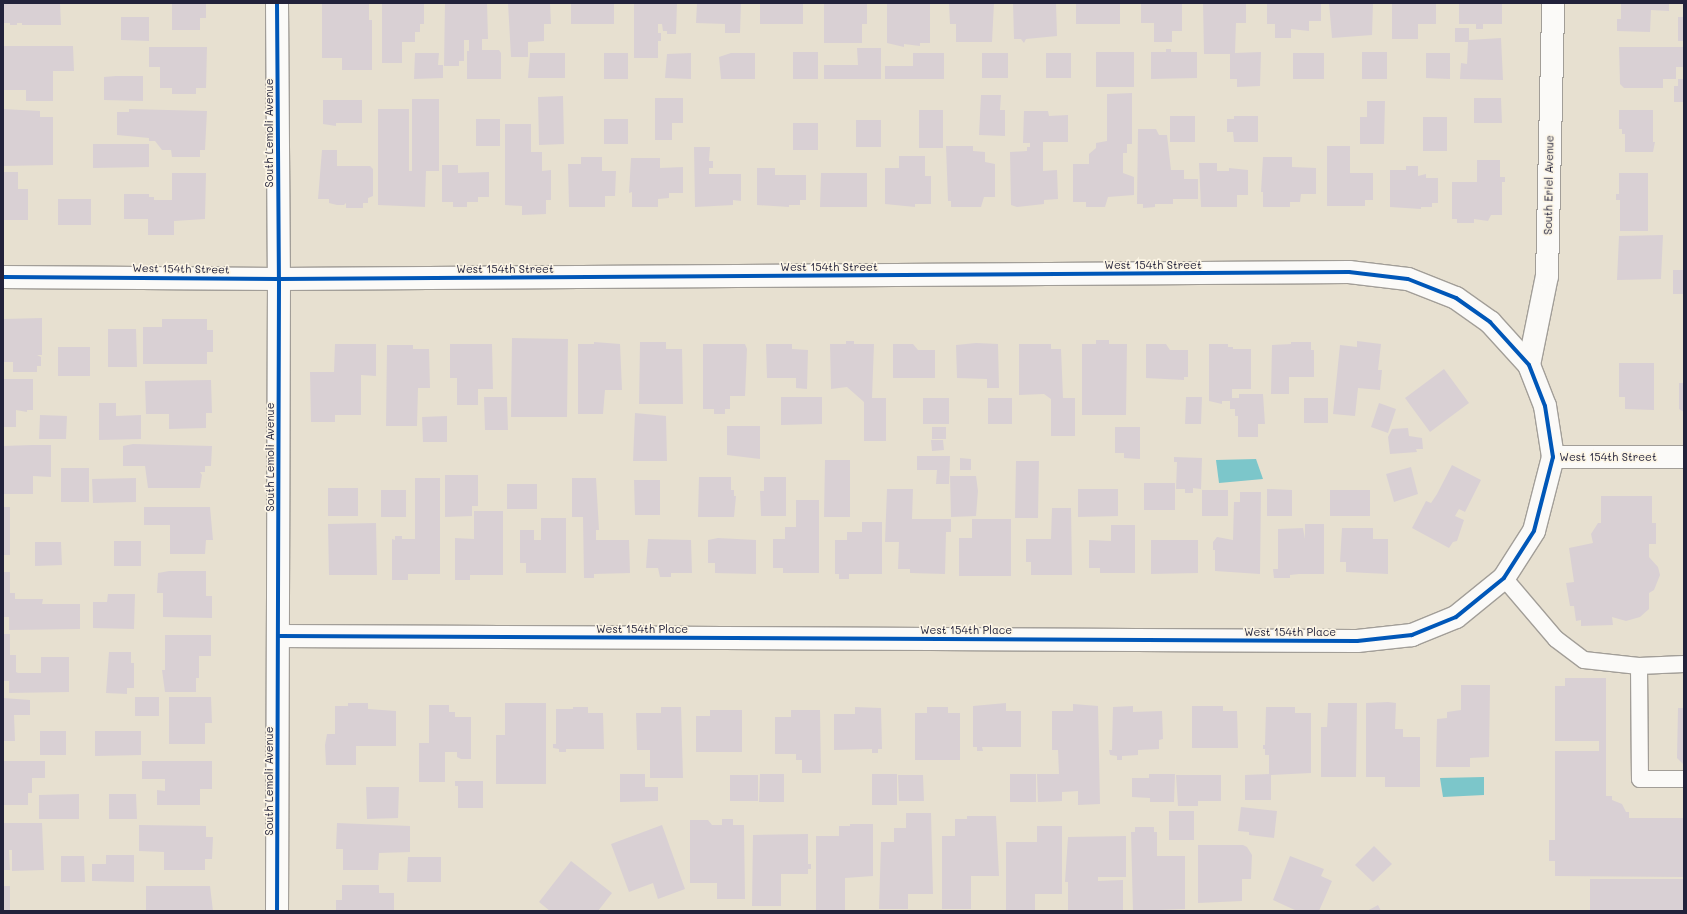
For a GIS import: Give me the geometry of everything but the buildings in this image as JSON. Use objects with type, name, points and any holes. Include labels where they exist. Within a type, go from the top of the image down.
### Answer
[{"type":"street","name":"South Lemoli Avenue","points":[[277,3],[279,279],[277,911]]},
{"type":"street","name":"South Eriel Avenue","points":[[1529,365],[1547,276],[1554,3]]},
{"type":"street","name":"West 154th Street","points":[[3,277],[279,279],[1349,272],[1408,279],[1456,298],[1490,322],[1529,365],[1545,406],[1553,457],[1684,457]]},
{"type":"street","name":"West 154th Place","points":[[279,636],[1357,641],[1412,635],[1456,617],[1504,578],[1534,530],[1553,457]]},
{"type":"lane","points":[[1504,578],[1556,639],[1584,660],[1639,666],[1684,664]]},
{"type":"lane","points":[[1639,666],[1640,779],[1684,779]]},
{"type":"water","points":[[1256,459],[1263,479],[1219,483],[1216,460]]},
{"type":"water","points":[[1484,777],[1484,795],[1443,797],[1440,778]]},
{"type":"cycle path","points":[[277,3],[279,279],[277,911]]},
{"type":"cycle path","points":[[3,277],[279,279],[1349,272],[1408,279],[1456,298],[1490,322],[1529,365],[1545,406],[1553,457],[1534,531],[1504,578],[1456,617],[1412,635],[1357,641],[279,636]]}]
